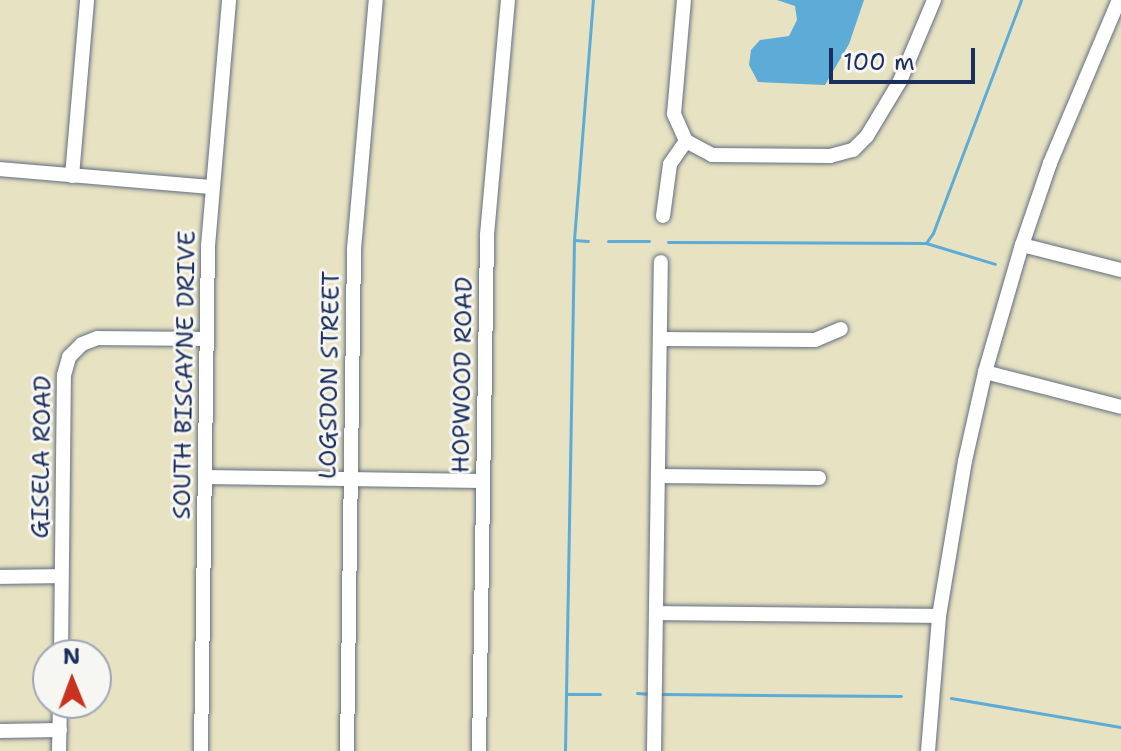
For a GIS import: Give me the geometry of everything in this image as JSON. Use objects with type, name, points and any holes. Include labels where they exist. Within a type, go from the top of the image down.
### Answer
[{"type":"street","points":[[72,176],[87,0]]},
{"type":"street","name":"SOUTH BISCAYNE DRIVE","points":[[201,751],[212,187],[229,0]]},
{"type":"street","name":"LOGSDON STREET","points":[[347,751],[354,249],[376,0]]},
{"type":"street","name":"HOPWOOD ROAD","points":[[479,751],[487,235],[508,0]]},
{"type":"street","points":[[684,0],[674,114],[686,141],[698,151],[712,155],[830,156],[853,150],[867,136],[900,81],[934,0]]},
{"type":"street","points":[[928,751],[939,616],[965,461],[985,372],[1022,245],[1083,79],[1119,0]]},
{"type":"street","points":[[663,216],[670,164],[686,141]]},
{"type":"street","points":[[0,169],[212,187]]},
{"type":"street","points":[[1022,245],[1121,270]]},
{"type":"street","points":[[654,751],[661,262]]},
{"type":"street","points":[[660,339],[815,340],[841,329]]},
{"type":"street","name":"GISELA ROAD","points":[[61,639],[64,375],[69,357],[82,344],[98,338],[207,339]]},
{"type":"street","points":[[985,372],[1121,407]]},
{"type":"street","points":[[658,476],[819,478]]},
{"type":"street","points":[[205,477],[483,481]]},
{"type":"street","points":[[0,577],[61,576]]},
{"type":"street","points":[[657,613],[939,616]]},
{"type":"street","points":[[59,751],[60,719]]},
{"type":"street","points":[[0,731],[60,730]]},
{"type":"water","points":[[777,0],[864,0],[849,44],[825,85],[758,82],[749,65],[751,50],[760,40],[789,36],[797,20],[795,6]]},
{"type":"waterway","points":[[565,751],[574,240],[593,0]]},
{"type":"waterway","points":[[668,242],[926,243],[933,233],[1021,0]]},
{"type":"waterway","points":[[574,240],[588,241]]},
{"type":"waterway","points":[[608,241],[649,241]]},
{"type":"waterway","points":[[926,243],[995,264]]},
{"type":"waterway","points":[[637,693],[650,694]]},
{"type":"waterway","points":[[567,694],[600,694]]},
{"type":"waterway","points":[[661,694],[901,696]]},
{"type":"waterway","points":[[951,698],[1121,727]]}]
